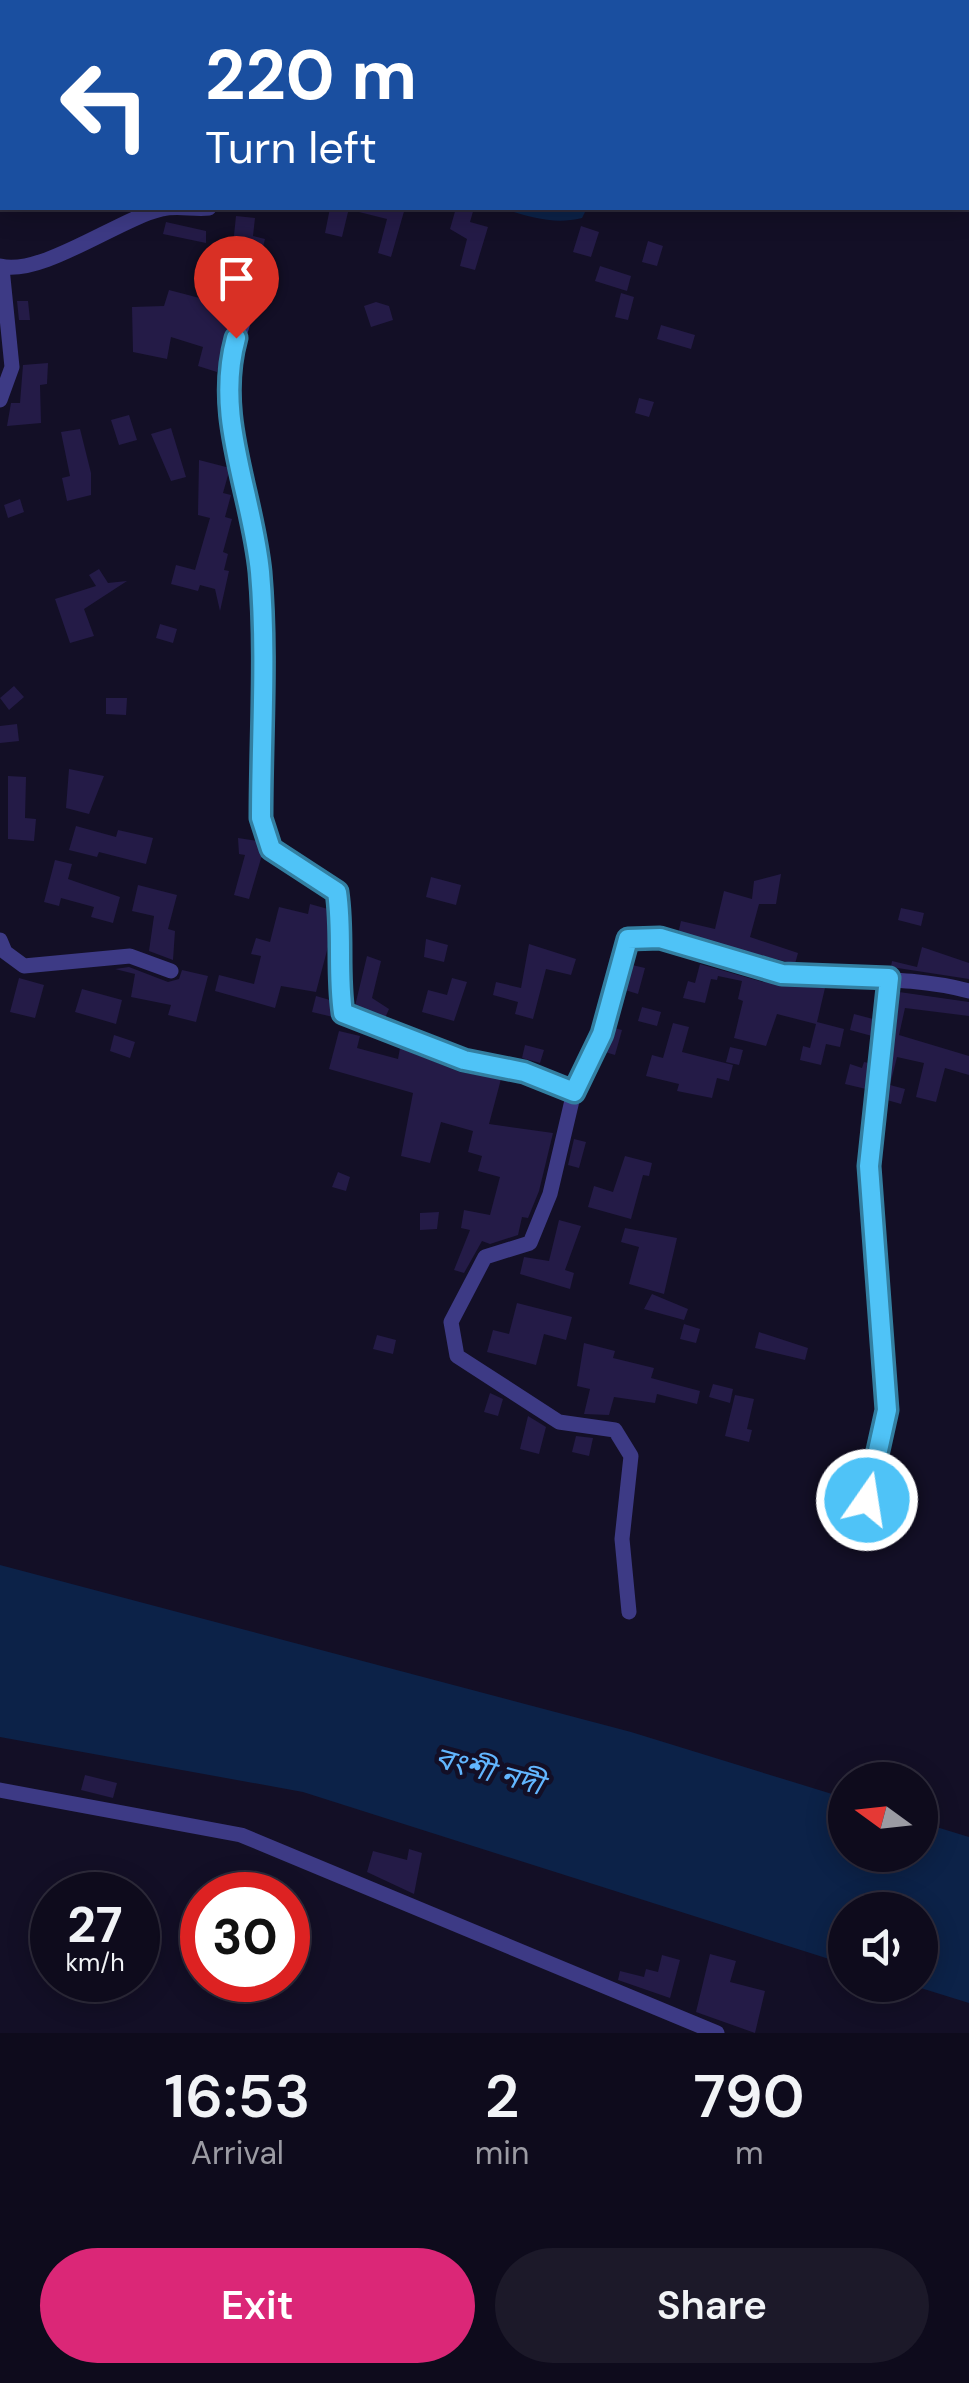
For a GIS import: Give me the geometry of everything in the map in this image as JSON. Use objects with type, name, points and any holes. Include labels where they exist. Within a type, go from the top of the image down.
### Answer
[{"type":"street","points":[[0,400],[12,367],[1,267],[84,244],[158,210]]},
{"type":"street","points":[[259,273],[228,368],[226,398],[250,500],[260,576],[261,818],[271,849],[337,892],[343,936],[338,978],[343,1013],[464,1060],[524,1072],[574,1092]]},
{"type":"street","points":[[629,1612],[622,1539],[631,1456],[615,1430],[559,1422],[458,1356],[451,1322],[485,1256],[530,1243],[550,1194],[574,1092],[602,1034],[628,939],[660,938],[782,974],[889,978],[969,991]]},
{"type":"street","points":[[0,940],[5,952],[24,966],[130,956],[171,970]]},
{"type":"street","points":[[860,1529],[887,1410],[869,1166],[889,978]]},
{"type":"street","points":[[0,1790],[240,1835],[717,2033]]},
{"type":"water","points":[[508,210],[586,210],[582,218],[561,221]]},
{"type":"water","name":"বংশী নদী","points":[[0,1565],[631,1732],[828,1793],[828,1872],[938,1872],[938,1828],[969,1837],[969,2003],[938,1993],[938,1892],[828,1892],[828,1959],[303,1792],[0,1737]]},
{"type":"building","points":[[330,210],[349,210],[342,237],[325,233]]},
{"type":"building","points":[[404,210],[391,257],[378,253],[387,219],[359,212]]},
{"type":"building","points":[[455,210],[473,210],[470,222],[488,227],[475,270],[460,266],[467,239],[450,229]]},
{"type":"building","points":[[236,216],[255,218],[253,236],[265,239],[261,255],[256,254],[248,270],[217,372],[198,366],[203,347],[171,337],[167,359],[133,352],[132,307],[164,306],[169,290],[211,301],[214,287],[219,288],[228,244],[233,245]]},
{"type":"building","points":[[166,222],[206,231],[206,243],[163,234]]},
{"type":"building","points":[[581,226],[599,232],[591,257],[573,252]]},
{"type":"building","points":[[648,241],[663,246],[657,266],[642,262]]},
{"type":"building","points":[[600,266],[631,276],[627,291],[595,281]]},
{"type":"building","points":[[621,293],[634,297],[628,320],[615,317]]},
{"type":"building","points":[[17,301],[28,301],[30,320],[19,320]]},
{"type":"building","points":[[376,302],[389,306],[393,320],[371,327],[364,306]]},
{"type":"building","points":[[661,325],[695,335],[691,349],[657,339]]},
{"type":"building","points":[[48,363],[47,384],[40,385],[41,423],[7,426],[11,403],[20,403],[23,365]]},
{"type":"building","points":[[639,398],[654,402],[649,417],[635,413]]},
{"type":"building","points":[[129,415],[137,440],[119,445],[111,420]]},
{"type":"building","points":[[171,428],[186,477],[171,481],[151,434]]},
{"type":"building","points":[[80,429],[91,473],[91,495],[67,501],[62,478],[70,476],[61,432]]},
{"type":"building","points":[[199,460],[230,468],[223,493],[231,495],[225,517],[232,519],[223,552],[228,554],[224,570],[229,571],[220,611],[215,589],[200,585],[198,591],[171,584],[176,565],[195,570],[210,518],[198,515]]},
{"type":"building","points":[[20,499],[24,512],[8,518],[4,505]]},
{"type":"building","points":[[99,569],[108,583],[127,581],[84,609],[94,636],[70,643],[55,599],[96,586],[89,575]]},
{"type":"building","points":[[160,624],[177,629],[173,643],[156,638]]},
{"type":"building","points":[[14,686],[24,697],[9,710],[0,698]]},
{"type":"building","points":[[106,698],[127,698],[126,715],[106,714]]},
{"type":"building","points":[[17,724],[19,741],[0,743],[0,726]]},
{"type":"building","points":[[69,769],[104,776],[89,814],[66,808]]},
{"type":"building","points":[[8,776],[26,777],[25,818],[36,819],[34,841],[8,839]]},
{"type":"building","points":[[76,826],[116,837],[118,830],[153,838],[146,864],[99,852],[97,857],[69,850]]},
{"type":"building","points":[[238,838],[257,841],[262,855],[249,899],[234,895],[245,855],[239,854]]},
{"type":"building","points":[[55,860],[72,864],[68,879],[120,897],[113,923],[91,917],[94,907],[61,898],[59,906],[44,902]]},
{"type":"building","points":[[781,874],[776,904],[759,904],[750,937],[798,953],[795,964],[678,934],[681,921],[715,929],[724,891],[752,899],[754,881]]},
{"type":"building","points":[[431,877],[461,885],[456,905],[426,897]]},
{"type":"building","points":[[138,885],[177,895],[168,929],[175,931],[173,960],[149,951],[154,916],[132,911]]},
{"type":"building","points":[[310,904],[328,909],[329,943],[316,992],[281,986],[275,1008],[215,991],[219,975],[254,984],[261,956],[251,954],[256,938],[270,942],[279,907],[308,914]]},
{"type":"building","points":[[901,908],[924,913],[921,926],[898,920]]},
{"type":"building","points":[[426,939],[448,945],[444,962],[424,957]]},
{"type":"building","points":[[529,944],[576,959],[571,975],[546,969],[533,1019],[515,1014],[518,1002],[493,995],[496,982],[521,988]]},
{"type":"building","points":[[922,947],[969,963],[969,979],[891,967],[892,961],[917,967]]},
{"type":"building","points":[[367,956],[381,961],[372,998],[389,1009],[385,1018],[355,1006]]},
{"type":"building","points":[[700,964],[763,982],[825,988],[817,1022],[844,1029],[840,1047],[826,1044],[821,1065],[800,1060],[803,1046],[810,1048],[816,1024],[777,1014],[766,1046],[734,1038],[743,1001],[738,999],[742,981],[718,976],[717,980],[711,979],[705,1003],[683,998],[688,981],[695,983]]},
{"type":"building","points":[[632,965],[645,968],[638,994],[625,990]]},
{"type":"building","points":[[129,967],[168,982],[179,979],[182,970],[208,976],[196,1022],[168,1015],[171,1005],[131,997],[135,974],[115,969]]},
{"type":"building","points":[[19,978],[44,985],[35,1018],[10,1012]]},
{"type":"building","points":[[452,978],[467,982],[454,1021],[422,1012],[428,990],[447,995]]},
{"type":"building","points":[[82,989],[122,1000],[116,1024],[75,1012]]},
{"type":"building","points":[[899,992],[969,1002],[969,1016],[905,1008],[899,1035],[969,1056],[969,1075],[945,1068],[936,1102],[916,1097],[924,1063],[897,1057],[890,1085],[905,1089],[901,1104],[887,1100]]},
{"type":"building","points":[[316,996],[330,1000],[333,1017],[312,1012]]},
{"type":"building","points":[[642,1007],[661,1012],[657,1026],[638,1021]]},
{"type":"building","points":[[854,1014],[873,1019],[872,1036],[850,1030]]},
{"type":"building","points":[[673,1023],[689,1027],[682,1052],[733,1065],[729,1081],[717,1078],[712,1098],[677,1091],[679,1084],[646,1076],[652,1055],[663,1058]]},
{"type":"building","points":[[614,1028],[622,1030],[615,1055],[605,1052]]},
{"type":"building","points":[[339,1031],[360,1036],[357,1048],[398,1059],[400,1048],[460,1072],[501,1079],[489,1124],[553,1133],[539,1191],[528,1218],[522,1217],[518,1235],[490,1244],[482,1241],[464,1273],[454,1270],[470,1230],[461,1228],[464,1210],[490,1215],[500,1177],[478,1171],[482,1156],[468,1152],[473,1131],[441,1122],[430,1163],[401,1156],[413,1093],[329,1069]]},
{"type":"building","points":[[114,1035],[135,1042],[130,1058],[110,1051]]},
{"type":"building","points":[[525,1045],[544,1050],[540,1063],[522,1058]]},
{"type":"building","points":[[730,1047],[743,1050],[739,1065],[726,1062]]},
{"type":"building","points":[[864,1062],[869,1063],[866,1089],[845,1084],[850,1064],[862,1068]]},
{"type":"building","points":[[574,1139],[586,1142],[579,1168],[568,1165]]},
{"type":"building","points":[[625,1156],[652,1163],[649,1176],[643,1175],[631,1219],[588,1207],[594,1186],[613,1192]]},
{"type":"building","points":[[338,1172],[350,1177],[346,1191],[332,1187]]},
{"type":"building","points":[[439,1212],[437,1229],[420,1230],[420,1213]]},
{"type":"building","points":[[559,1220],[581,1226],[565,1270],[574,1273],[570,1289],[520,1274],[524,1257],[549,1261]]},
{"type":"building","points":[[625,1228],[677,1238],[664,1294],[629,1284],[639,1247],[621,1242]]},
{"type":"building","points":[[652,1294],[688,1309],[684,1320],[644,1309]]},
{"type":"building","points":[[517,1303],[572,1317],[566,1340],[544,1334],[536,1365],[487,1352],[493,1330],[509,1334]]},
{"type":"building","points":[[684,1324],[700,1329],[696,1343],[680,1339]]},
{"type":"building","points":[[759,1332],[808,1348],[805,1360],[755,1348]]},
{"type":"building","points":[[377,1335],[396,1340],[393,1354],[373,1349]]},
{"type":"building","points":[[584,1343],[615,1351],[613,1358],[654,1368],[651,1378],[700,1391],[697,1404],[657,1394],[655,1403],[614,1397],[609,1415],[584,1414],[590,1389],[577,1386]]},
{"type":"building","points":[[713,1384],[733,1389],[730,1403],[709,1397]]},
{"type":"building","points":[[490,1393],[503,1399],[498,1416],[484,1412]]},
{"type":"building","points":[[735,1395],[754,1399],[747,1429],[752,1430],[749,1442],[725,1436]]},
{"type":"building","points":[[528,1416],[546,1427],[539,1454],[520,1449]]},
{"type":"building","points":[[576,1436],[593,1438],[589,1456],[572,1452]]},
{"type":"building","points":[[85,1775],[117,1783],[113,1798],[81,1790]]},
{"type":"building","points":[[409,1849],[422,1853],[414,1894],[367,1872],[373,1851],[407,1860]]},
{"type":"building","points":[[710,1954],[736,1961],[730,1982],[765,1991],[755,2033],[696,2012]]},
{"type":"building","points":[[662,1955],[680,1960],[670,1998],[618,1980],[620,1971],[644,1977],[646,1969],[658,1972]]},
{"type":"route","points":[[236,338],[226,398],[234,446],[250,500],[260,576],[261,818],[271,849],[337,892],[343,936],[338,978],[343,1013],[464,1060],[524,1072],[574,1092],[602,1034],[628,939],[660,938],[782,974],[889,978],[869,1166],[887,1410],[867,1500]]}]
